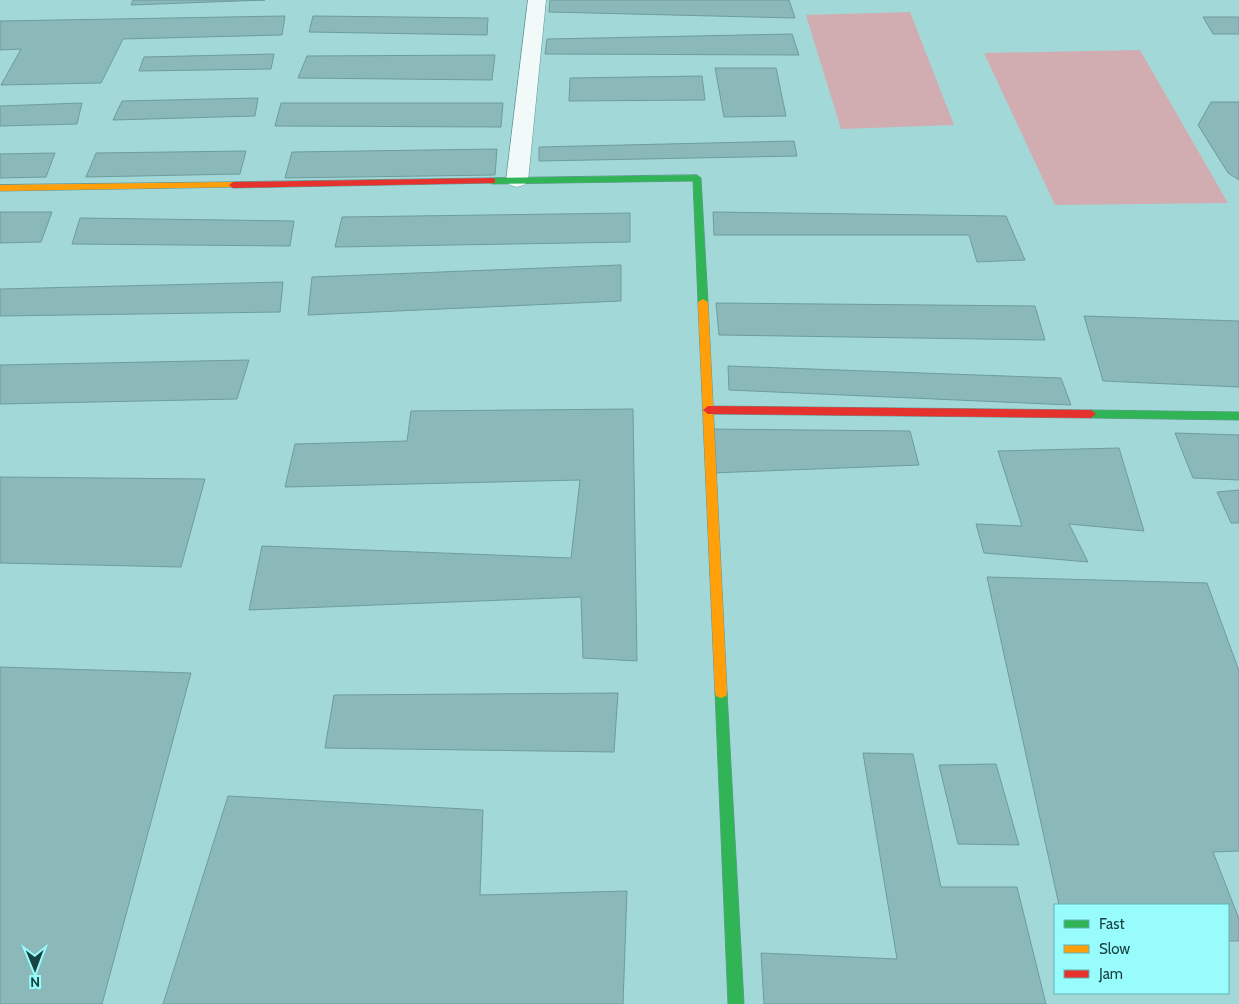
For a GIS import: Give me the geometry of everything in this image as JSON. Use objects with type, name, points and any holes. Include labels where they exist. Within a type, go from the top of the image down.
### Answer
[{"type":"street","points":[[518,181],[537,0]]},
{"type":"street","points":[[0,188],[697,178],[736,1004]]},
{"type":"street","points":[[708,410],[1239,416]]},
{"type":"shaded area","points":[[910,12],[954,125],[841,129],[806,15]]},
{"type":"shaded area","points":[[1140,50],[1228,203],[1055,205],[984,53]]},
{"type":"building","points":[[133,0],[265,0],[131,5]]},
{"type":"building","points":[[550,0],[789,0],[795,18],[549,12]]},
{"type":"building","points":[[285,16],[282,35],[123,39],[101,83],[1,85],[21,49],[0,50],[0,21]]},
{"type":"building","points":[[313,16],[488,18],[487,35],[309,32]]},
{"type":"building","points":[[1203,17],[1239,17],[1239,34],[1213,34]]},
{"type":"building","points":[[792,34],[799,55],[545,54],[547,39]]},
{"type":"building","points":[[274,54],[271,69],[139,71],[144,57]]},
{"type":"building","points":[[495,55],[492,80],[298,78],[307,56]]},
{"type":"building","points":[[715,68],[776,68],[786,116],[724,117]]},
{"type":"building","points":[[702,76],[705,100],[569,101],[570,78]]},
{"type":"building","points":[[258,98],[255,116],[113,120],[122,101]]},
{"type":"building","points":[[1211,102],[1239,102],[1239,180],[1228,173],[1198,125]]},
{"type":"building","points":[[82,103],[77,124],[0,126],[0,106]]},
{"type":"building","points":[[281,103],[503,103],[501,127],[275,126]]},
{"type":"building","points":[[794,141],[797,156],[539,161],[539,147]]},
{"type":"building","points":[[497,149],[495,175],[285,178],[292,152]]},
{"type":"building","points":[[246,151],[240,174],[86,177],[96,153]]},
{"type":"building","points":[[55,153],[46,177],[0,178],[0,154]]},
{"type":"building","points":[[0,212],[52,212],[41,242],[0,243]]},
{"type":"building","points":[[713,212],[1006,216],[1025,260],[977,262],[969,235],[714,235]]},
{"type":"building","points":[[630,213],[630,242],[335,247],[342,217]]},
{"type":"building","points":[[80,218],[294,221],[290,246],[72,244]]},
{"type":"building","points":[[621,265],[621,301],[308,315],[312,277]]},
{"type":"building","points":[[283,282],[280,312],[0,316],[0,289]]},
{"type":"building","points":[[716,303],[1035,306],[1045,340],[719,335]]},
{"type":"building","points":[[1084,316],[1239,321],[1239,387],[1103,381]]},
{"type":"building","points":[[249,360],[237,399],[0,404],[0,365]]},
{"type":"building","points":[[728,366],[1061,378],[1071,405],[729,390]]},
{"type":"building","points":[[633,409],[637,661],[583,658],[581,597],[249,610],[262,546],[571,558],[580,480],[285,487],[295,444],[407,441],[411,411]]},
{"type":"building","points":[[708,429],[910,431],[919,465],[711,473]]},
{"type":"building","points":[[1175,433],[1239,435],[1239,480],[1193,478]]},
{"type":"building","points":[[1119,448],[1144,531],[1069,524],[1088,562],[984,553],[976,524],[1022,526],[998,451]]},
{"type":"building","points":[[0,477],[205,479],[181,567],[0,563]]},
{"type":"building","points":[[1239,490],[1239,523],[1231,523],[1217,492]]},
{"type":"building","points":[[987,577],[1207,583],[1239,671],[1239,851],[1213,852],[1239,919],[1239,941],[1229,941],[1229,904],[1059,904]]},
{"type":"building","points":[[0,667],[191,673],[102,1004],[0,1004]]},
{"type":"building","points":[[618,693],[614,752],[325,748],[334,695]]},
{"type":"building","points":[[863,753],[913,754],[941,887],[1017,887],[1046,1004],[764,1004],[761,953],[897,959]]},
{"type":"building","points":[[996,764],[1019,845],[958,844],[939,765]]},
{"type":"building","points":[[228,796],[483,810],[480,895],[627,891],[623,1004],[163,1004]]},
{"type":"traffic: fast","points":[[492,181],[697,178],[703,302]]},
{"type":"traffic: fast","points":[[1091,414],[1239,416]]},
{"type":"traffic: fast","points":[[721,692],[736,1004]]},
{"type":"traffic: slow","points":[[0,188],[233,185]]},
{"type":"traffic: slow","points":[[703,302],[721,692]]},
{"type":"traffic: jam","points":[[233,185],[492,181]]},
{"type":"traffic: jam","points":[[708,410],[1091,414]]}]
